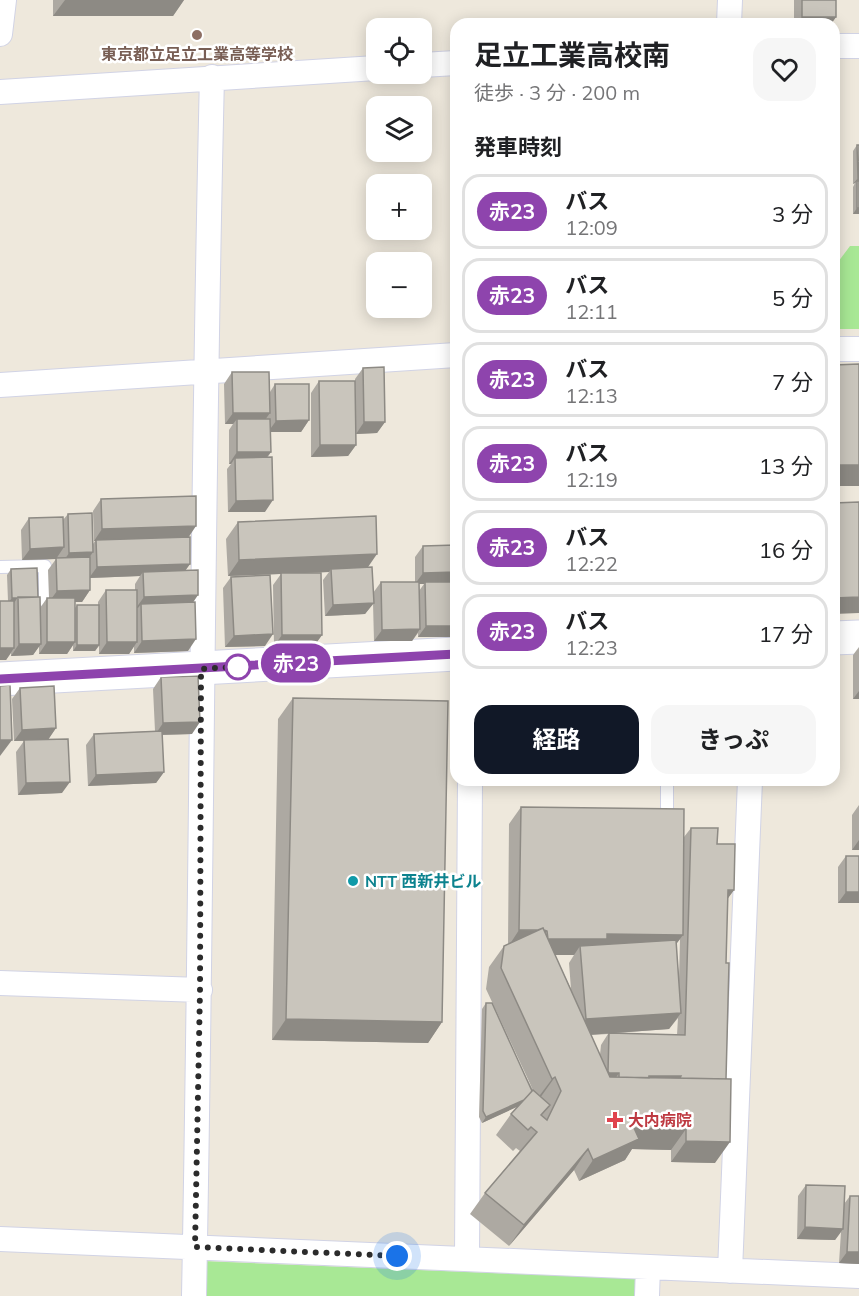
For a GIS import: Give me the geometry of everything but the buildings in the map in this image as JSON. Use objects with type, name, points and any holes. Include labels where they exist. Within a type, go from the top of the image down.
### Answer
[{"type":"street","points":[[0,34],[4,0]]},
{"type":"street","points":[[729,18],[730,0]]},
{"type":"street","points":[[840,46],[859,46]]},
{"type":"street","points":[[432,64],[450,63]]},
{"type":"street","points":[[0,92],[366,69]]},
{"type":"street","points":[[194,1296],[200,990],[205,372],[212,77]]},
{"type":"street","points":[[840,349],[859,349]]},
{"type":"street","points":[[0,385],[450,356]]},
{"type":"street","points":[[840,638],[859,637]]},
{"type":"street","points":[[0,679],[450,654]]},
{"type":"street","points":[[466,1259],[470,786]]},
{"type":"street","points":[[730,1271],[750,786]]},
{"type":"street","points":[[0,983],[200,990]]},
{"type":"street","points":[[0,1239],[859,1276]]},
{"type":"street","points":[[647,1296],[648,1267]]},
{"type":"lane","points":[[0,567],[45,566],[45,601]]},
{"type":"lane","points":[[667,786],[667,808]]},
{"type":"green space","points":[[850,246],[859,246],[859,329],[840,329],[840,259]]},
{"type":"green space","points":[[202,1261],[639,1279],[638,1296],[203,1296]]},
{"type":"bus line","name":"赤23","points":[[0,679],[450,654]]},
{"type":"place","name":"東京都立足立工業高等学校","points":[[197,35]]},
{"type":"place","name":"NTT 西新井ビル","points":[[353,881]]},
{"type":"place","name":"大内病院","points":[[615,1120]]},
{"type":"route","points":[[238,667],[248,666],[201,669],[200,990],[195,1247],[397,1256]]}]
